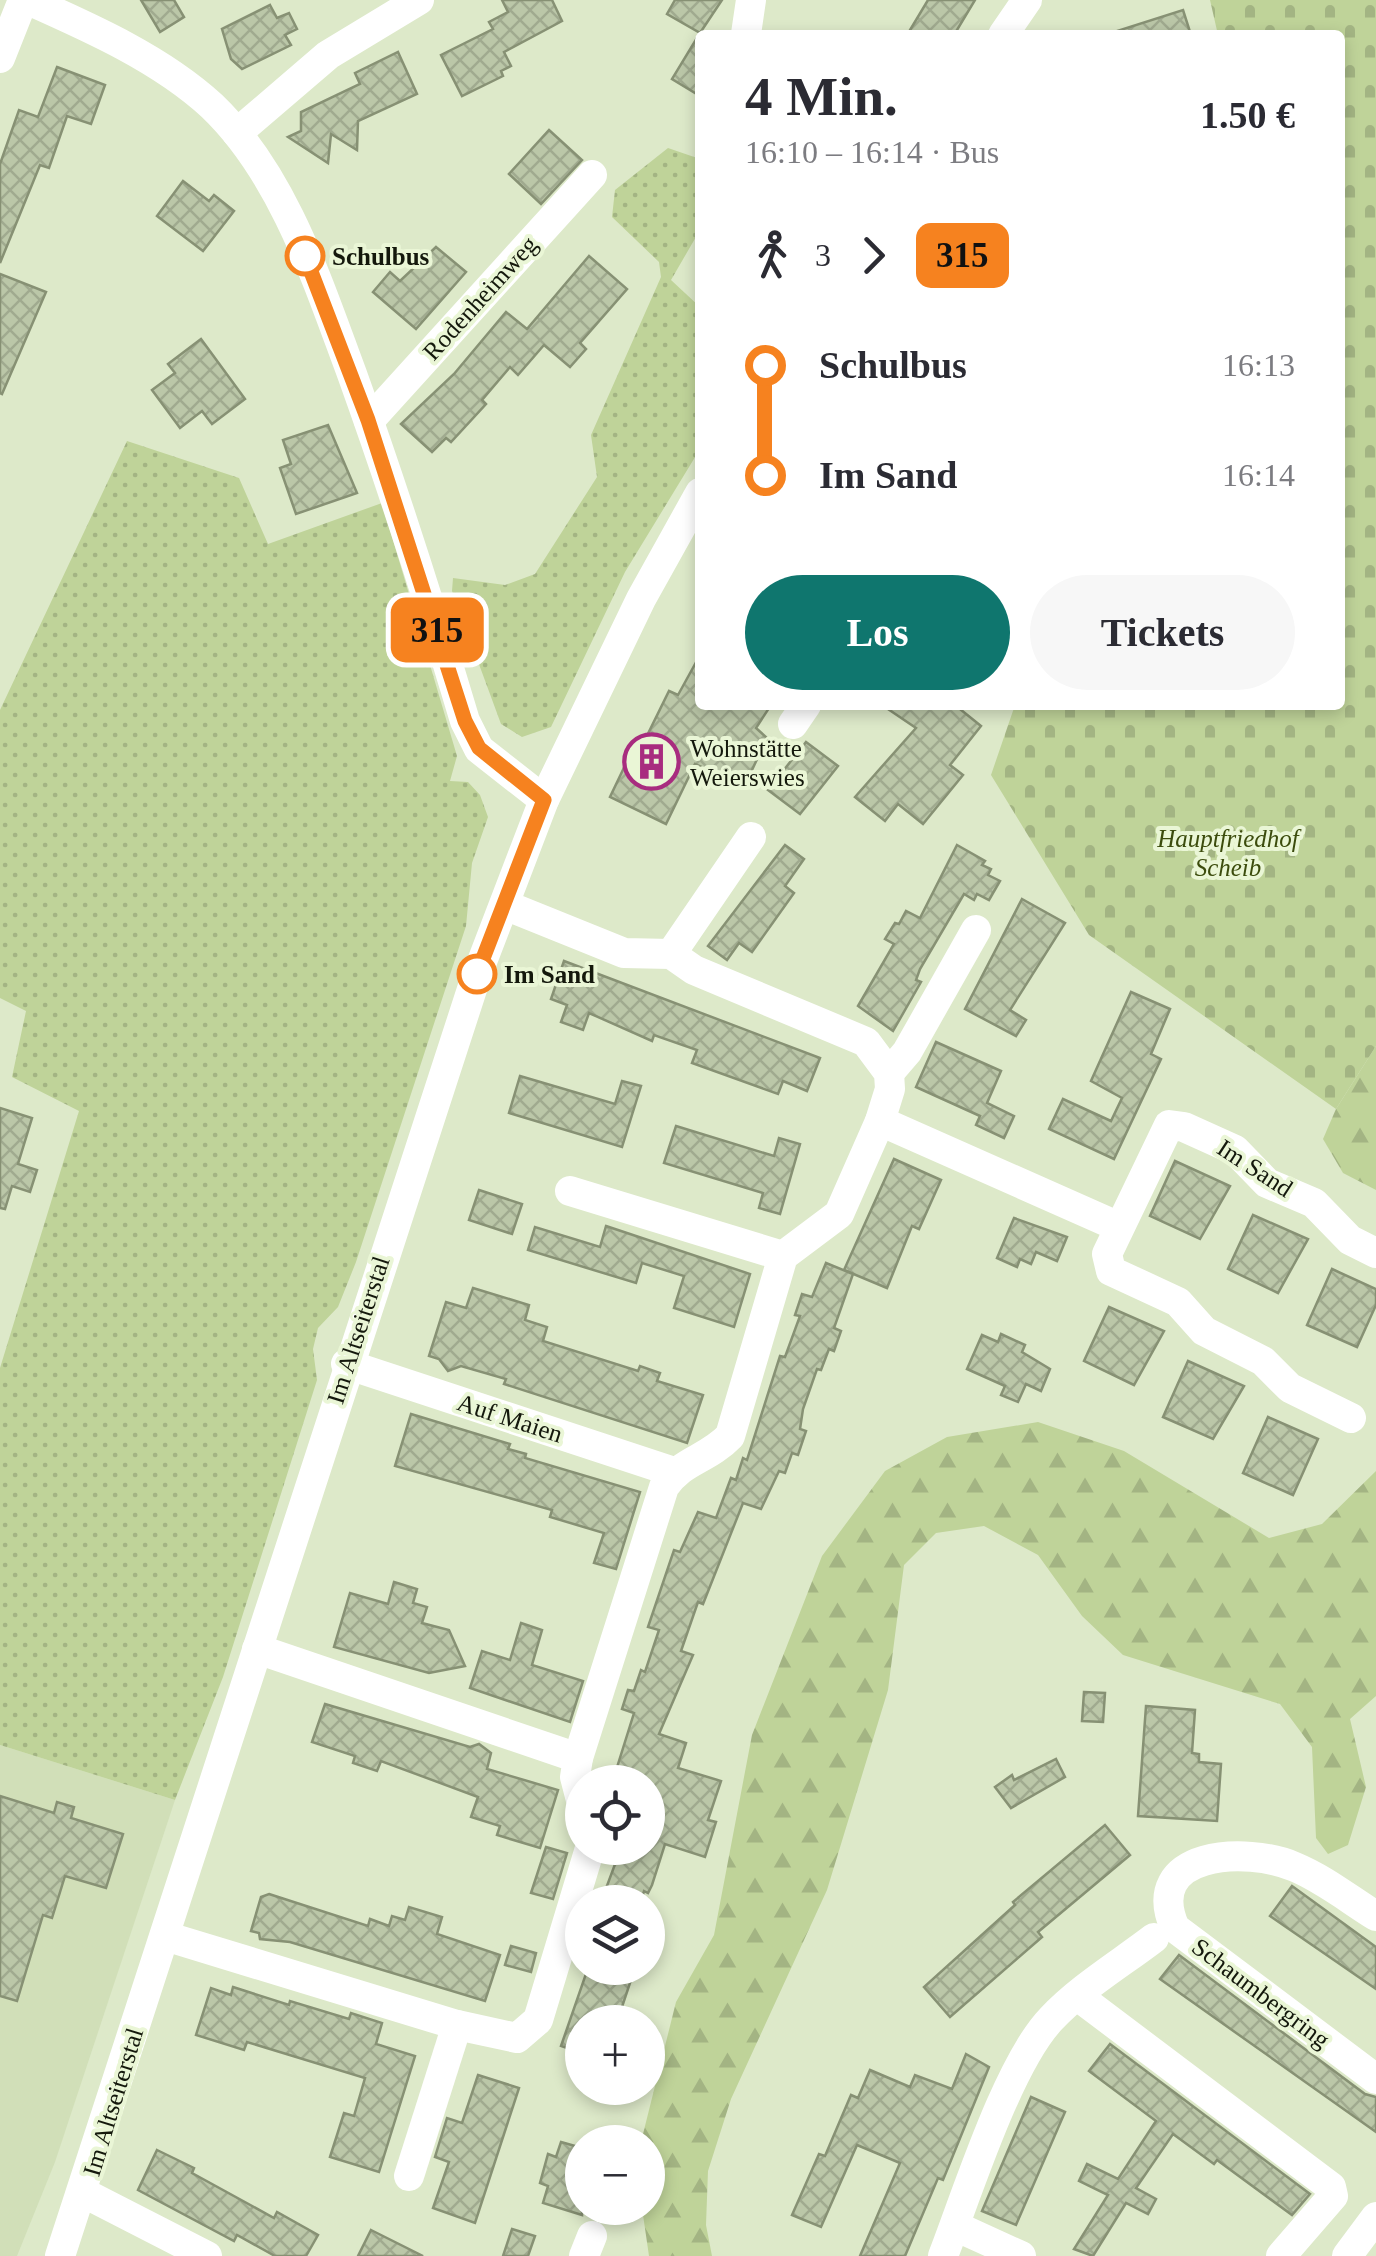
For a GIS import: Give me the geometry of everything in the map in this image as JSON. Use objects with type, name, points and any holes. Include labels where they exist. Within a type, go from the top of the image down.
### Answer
[{"type":"street","points":[[0,58],[26,0],[126,48],[175,78],[237,132],[266,175],[302,247],[368,420],[465,721],[479,748],[544,800]]},
{"type":"street","points":[[237,132],[328,55],[420,0]]},
{"type":"street","points":[[747,30],[751,0]]},
{"type":"street","points":[[1006,30],[1027,0]]},
{"type":"street","name":"Rodenheimweg","points":[[368,420],[592,175]]},
{"type":"street","name":"Im Altseiterstal","points":[[60,2256],[84,2193],[346,1364],[504,905],[544,800],[641,599],[695,502]]},
{"type":"street","points":[[671,954],[752,837]]},
{"type":"street","points":[[504,905],[624,953],[671,954],[694,970],[866,1042],[889,1073],[890,1089],[880,1120],[839,1214],[783,1256],[730,1436],[711,1455],[674,1472],[664,1487],[577,1765]]},
{"type":"street","points":[[889,1073],[907,1052],[976,930]]},
{"type":"street","points":[[880,1120],[1117,1226]]},
{"type":"street","name":"Im Sand","points":[[1351,1418],[1290,1388],[1263,1361],[1204,1331],[1178,1302],[1111,1271],[1107,1254],[1117,1226],[1169,1126],[1184,1127],[1235,1150],[1267,1182],[1314,1203],[1350,1240],[1376,1253]]},
{"type":"street","points":[[570,1191],[783,1256]]},
{"type":"street","name":"Auf Maien","points":[[346,1364],[674,1472]]},
{"type":"street","points":[[258,1650],[578,1758]]},
{"type":"street","name":"Schaumbergring","points":[[1165,1933],[1165,1899],[1183,1869],[1228,1857],[1263,1858],[1294,1866],[1376,1916]]},
{"type":"street","points":[[165,1936],[457,2025],[517,2038],[538,2020],[585,1865]]},
{"type":"street","name":"Schaumbergring","points":[[942,2256],[1019,2068],[1052,2018],[1165,1933]]},
{"type":"street","name":"Schaumbergring","points":[[1165,1933],[1376,2079]]},
{"type":"street","points":[[1079,1996],[1331,2188],[1333,2196],[1281,2256]]},
{"type":"street","points":[[408,2176],[457,2025]]},
{"type":"street","name":"Im Altseiterstal","points":[[84,2193],[207,2256]]},
{"type":"street","points":[[1347,2256],[1376,2217]]},
{"type":"street","points":[[954,2226],[1021,2256]]},
{"type":"shaded area","points":[[0,1745],[175,1800],[55,2162],[17,2256],[0,2256]]},
{"type":"green space","name":"Hauptfriedhof Scheib","points":[[1210,0],[1376,0],[1376,1046],[1336,1109],[1089,935],[991,775],[1013,710],[1345,710],[1345,30],[1217,30]]},
{"type":"green space","points":[[668,148],[695,157],[695,239],[671,280],[695,302],[695,457],[625,572],[551,727],[522,737],[501,724],[452,591],[453,578],[505,585],[535,574],[597,477],[591,435],[661,277],[659,262],[612,217],[615,190]]},
{"type":"green space","points":[[127,441],[239,478],[268,544],[382,503],[457,756],[450,781],[468,782],[480,795],[488,817],[472,863],[466,926],[356,1262],[338,1307],[318,1328],[313,1349],[317,1380],[223,1677],[175,1800],[0,1745],[0,1368],[79,1111],[12,1077],[26,1011],[0,998],[0,710]]},
{"type":"green space","points":[[1376,1046],[1376,1190],[1343,1173],[1323,1139],[1336,1109]]},
{"type":"green space","points":[[1038,1422],[1124,1451],[1269,1538],[1322,1524],[1376,1471],[1376,1696],[1350,1719],[1366,1787],[1348,1845],[1328,1854],[1316,1838],[1312,1747],[1280,1704],[1123,1655],[1082,1616],[1038,1555],[984,1526],[936,1533],[904,1565],[888,1690],[827,1890],[731,2099],[708,2171],[706,2225],[712,2256],[649,2256],[644,2225],[665,2225],[665,2125],[645,2125],[650,2105],[665,2105],[665,2046],[676,2002],[714,1935],[752,1735],[822,1556],[885,1471],[947,1437]]},
{"type":"building","points":[[141,0],[174,0],[184,17],[160,32]]},
{"type":"building","points":[[502,0],[552,0],[562,21],[504,52],[511,66],[501,71],[503,76],[462,96],[441,55],[493,29],[489,22],[508,12]]},
{"type":"building","points":[[675,0],[722,0],[702,30],[695,30],[667,14]]},
{"type":"building","points":[[928,0],[975,0],[957,30],[910,30]]},
{"type":"building","points":[[270,5],[277,18],[289,13],[297,29],[285,35],[291,45],[242,69],[231,59],[222,29]]},
{"type":"building","points":[[1183,10],[1189,30],[1120,30]]},
{"type":"building","points":[[695,41],[695,93],[672,79]]},
{"type":"building","points":[[398,52],[417,94],[358,121],[357,150],[331,134],[328,163],[288,137],[301,131],[301,112],[360,84],[355,73]]},
{"type":"building","points":[[57,67],[105,85],[91,124],[67,116],[49,168],[40,165],[0,263],[0,164],[19,110],[38,117]]},
{"type":"building","points":[[549,130],[582,160],[541,204],[509,174]]},
{"type":"building","points":[[183,181],[209,201],[214,195],[234,211],[203,251],[157,216]]},
{"type":"building","points":[[436,247],[466,272],[416,329],[373,292],[390,272],[400,281]]},
{"type":"building","points":[[589,256],[627,289],[580,343],[586,349],[570,367],[544,345],[518,375],[510,367],[482,400],[486,404],[451,442],[446,438],[432,452],[401,424],[454,374],[506,312],[527,329]]},
{"type":"building","points":[[0,274],[46,292],[2,394],[0,393]]},
{"type":"building","points":[[201,339],[245,399],[212,424],[202,411],[180,428],[152,390],[175,373],[168,364]]},
{"type":"building","points":[[328,425],[357,493],[296,514],[280,468],[291,464],[283,440]]},
{"type":"building","name":"Wohnstätte Weierswies","points":[[695,664],[695,710],[768,710],[756,728],[767,738],[744,787],[695,764],[666,824],[610,797],[631,753],[637,756],[669,691],[678,695]]},
{"type":"building","points":[[889,710],[961,710],[981,726],[950,765],[963,775],[923,824],[898,804],[885,821],[855,797],[916,728]]},
{"type":"building","points":[[806,742],[838,766],[800,814],[768,790]]},
{"type":"building","points":[[785,845],[804,859],[785,886],[794,893],[752,952],[739,943],[727,960],[708,946]]},
{"type":"building","points":[[957,845],[985,861],[982,865],[991,869],[988,875],[1000,881],[989,900],[977,894],[974,900],[964,894],[920,969],[916,980],[921,982],[893,1031],[858,1006],[894,944],[885,939],[906,911],[920,918]]},
{"type":"building","points":[[1022,899],[1065,923],[1010,1010],[1026,1020],[1016,1036],[965,1009]]},
{"type":"building","points":[[564,961],[820,1058],[807,1091],[783,1081],[778,1094],[692,1063],[697,1050],[654,1035],[652,1041],[589,1013],[583,1030],[561,1022],[567,1005],[551,999]]},
{"type":"building","points":[[1131,992],[1170,1009],[1151,1054],[1161,1059],[1114,1159],[1049,1129],[1063,1099],[1111,1121],[1122,1098],[1091,1081]]},
{"type":"building","points":[[936,1042],[1001,1071],[987,1103],[1014,1116],[1004,1138],[976,1125],[980,1116],[916,1087]]},
{"type":"building","points":[[520,1076],[615,1104],[622,1081],[641,1086],[622,1147],[509,1113]]},
{"type":"building","points":[[0,1108],[32,1118],[18,1164],[37,1170],[30,1192],[12,1186],[5,1209],[0,1208]]},
{"type":"building","points":[[676,1126],[774,1156],[779,1138],[800,1144],[780,1214],[759,1208],[763,1193],[664,1163]]},
{"type":"building","points":[[894,1159],[941,1180],[919,1229],[912,1226],[887,1288],[844,1270]]},
{"type":"building","points":[[1175,1161],[1230,1186],[1200,1239],[1150,1216]]},
{"type":"building","points":[[479,1190],[522,1204],[512,1234],[469,1220]]},
{"type":"building","points":[[1253,1215],[1308,1239],[1278,1293],[1228,1269]]},
{"type":"building","points":[[1014,1218],[1067,1237],[1057,1261],[1036,1252],[1031,1264],[1020,1259],[1017,1267],[997,1258]]},
{"type":"building","points":[[606,1226],[750,1274],[734,1327],[674,1308],[684,1276],[642,1263],[636,1283],[528,1250],[535,1227],[600,1247]]},
{"type":"building","points":[[826,1263],[853,1274],[834,1328],[841,1331],[834,1351],[829,1349],[821,1370],[817,1369],[803,1409],[800,1429],[806,1431],[798,1455],[792,1453],[785,1473],[779,1471],[761,1509],[743,1503],[703,1604],[698,1602],[681,1651],[693,1655],[659,1734],[686,1743],[678,1768],[721,1781],[708,1820],[716,1822],[705,1857],[665,1844],[665,1765],[618,1765],[634,1713],[622,1709],[628,1690],[634,1691],[641,1670],[645,1672],[659,1630],[648,1627],[674,1550],[680,1552],[698,1512],[716,1518],[731,1478],[736,1480],[743,1458],[747,1460],[780,1356],[785,1357],[800,1316],[795,1315],[802,1294],[812,1297]]},
{"type":"building","points":[[1332,1269],[1376,1289],[1376,1305],[1357,1347],[1307,1325]]},
{"type":"building","points":[[473,1288],[529,1305],[525,1320],[547,1327],[543,1341],[638,1371],[640,1366],[660,1373],[657,1381],[703,1395],[687,1443],[504,1384],[506,1379],[461,1366],[448,1371],[439,1359],[429,1356],[446,1302],[466,1308]]},
{"type":"building","points":[[1109,1307],[1164,1331],[1134,1385],[1084,1361]]},
{"type":"building","points":[[1001,1334],[1025,1345],[1022,1352],[1050,1369],[1041,1391],[1026,1384],[1018,1402],[1001,1395],[1005,1386],[967,1369],[982,1335],[998,1342]]},
{"type":"building","points":[[1188,1361],[1244,1386],[1213,1439],[1163,1417]]},
{"type":"building","points":[[411,1414],[510,1444],[508,1449],[526,1454],[525,1458],[640,1492],[616,1569],[594,1563],[604,1533],[550,1517],[552,1510],[395,1466]]},
{"type":"building","points":[[1268,1417],[1318,1439],[1293,1495],[1243,1473]]},
{"type":"building","points":[[394,1582],[417,1589],[413,1603],[427,1607],[422,1623],[449,1630],[465,1666],[429,1673],[334,1647],[350,1593],[388,1604]]},
{"type":"building","points":[[521,1623],[542,1630],[532,1665],[583,1681],[570,1722],[470,1688],[482,1651],[510,1660]]},
{"type":"building","points":[[1084,1692],[1105,1693],[1103,1722],[1082,1721]]},
{"type":"building","points":[[325,1704],[470,1747],[479,1744],[491,1753],[487,1769],[558,1790],[540,1848],[497,1835],[500,1826],[471,1817],[478,1797],[381,1761],[377,1771],[353,1763],[355,1756],[312,1742]]},
{"type":"building","points":[[1146,1706],[1195,1710],[1192,1753],[1199,1754],[1199,1762],[1221,1764],[1217,1821],[1138,1816]]},
{"type":"building","points":[[1056,1759],[1065,1777],[1011,1808],[995,1787],[1012,1775],[1014,1780]]},
{"type":"building","points":[[0,1796],[54,1813],[57,1802],[74,1807],[71,1818],[123,1834],[106,1888],[65,1876],[52,1918],[43,1915],[17,2001],[0,1996]]},
{"type":"building","points":[[1105,1825],[1130,1855],[1038,1932],[1042,1937],[950,2017],[924,1987],[1015,1905],[1013,1902]]},
{"type":"building","points":[[546,1847],[565,1852],[553,1899],[531,1893]]},
{"type":"building","points":[[615,1865],[658,1865],[652,1885],[607,1885]]},
{"type":"building","points":[[1292,1886],[1376,1947],[1376,1989],[1270,1916]]},
{"type":"building","points":[[269,1894],[368,1926],[370,1919],[389,1926],[392,1916],[405,1920],[409,1907],[442,1917],[437,1934],[500,1955],[485,2001],[290,1942],[260,1939],[259,1933],[251,1931],[261,1897]]},
{"type":"building","points":[[511,1946],[536,1953],[531,1972],[505,1965]]},
{"type":"building","points":[[1179,1955],[1365,2094],[1376,2097],[1376,2132],[1160,1979]]},
{"type":"building","points":[[582,1985],[629,1985],[623,2005],[575,2005]]},
{"type":"building","points":[[233,1987],[289,2005],[290,2001],[349,2019],[351,2013],[382,2023],[376,2044],[415,2056],[379,2172],[330,2157],[344,2113],[354,2116],[365,2078],[247,2042],[244,2050],[196,2035],[211,1988],[231,1995]]},
{"type":"building","points":[[1110,2044],[1310,2194],[1292,2215],[1217,2160],[1214,2164],[1173,2134],[1136,2188],[1156,2199],[1148,2214],[1126,2203],[1093,2256],[1074,2249],[1108,2195],[1079,2181],[1087,2164],[1118,2179],[1156,2121],[1089,2071]]},
{"type":"building","points":[[966,2054],[989,2067],[943,2180],[938,2178],[905,2256],[860,2256],[900,2163],[857,2145],[821,2227],[792,2215],[819,2154],[825,2156],[851,2095],[858,2098],[870,2070],[910,2087],[915,2075],[952,2089]]},
{"type":"building","points":[[478,2075],[519,2088],[475,2223],[433,2208],[449,2162],[435,2157],[447,2118],[462,2123]]},
{"type":"building","points":[[1031,2097],[1065,2112],[1016,2225],[982,2211]]},
{"type":"building","points":[[561,2142],[565,2143],[565,2210],[543,2203],[548,2186],[540,2183],[548,2154],[556,2157]]},
{"type":"building","points":[[157,2150],[194,2168],[192,2173],[274,2218],[277,2212],[318,2235],[306,2256],[275,2256],[237,2235],[234,2241],[138,2190]]},
{"type":"building","points":[[512,2229],[535,2236],[528,2256],[503,2256]]},
{"type":"building","points":[[371,2230],[423,2256],[358,2256]]},
{"type":"bus line","name":"315","points":[[305,256],[368,420],[465,721],[479,748],[544,800],[477,974]]},
{"type":"place","name":"Schulbus","points":[[305,256]]},
{"type":"place","name":"Wohnstätte Weierswies","points":[[651,762]]},
{"type":"place","name":"Im Sand","points":[[477,974]]}]
